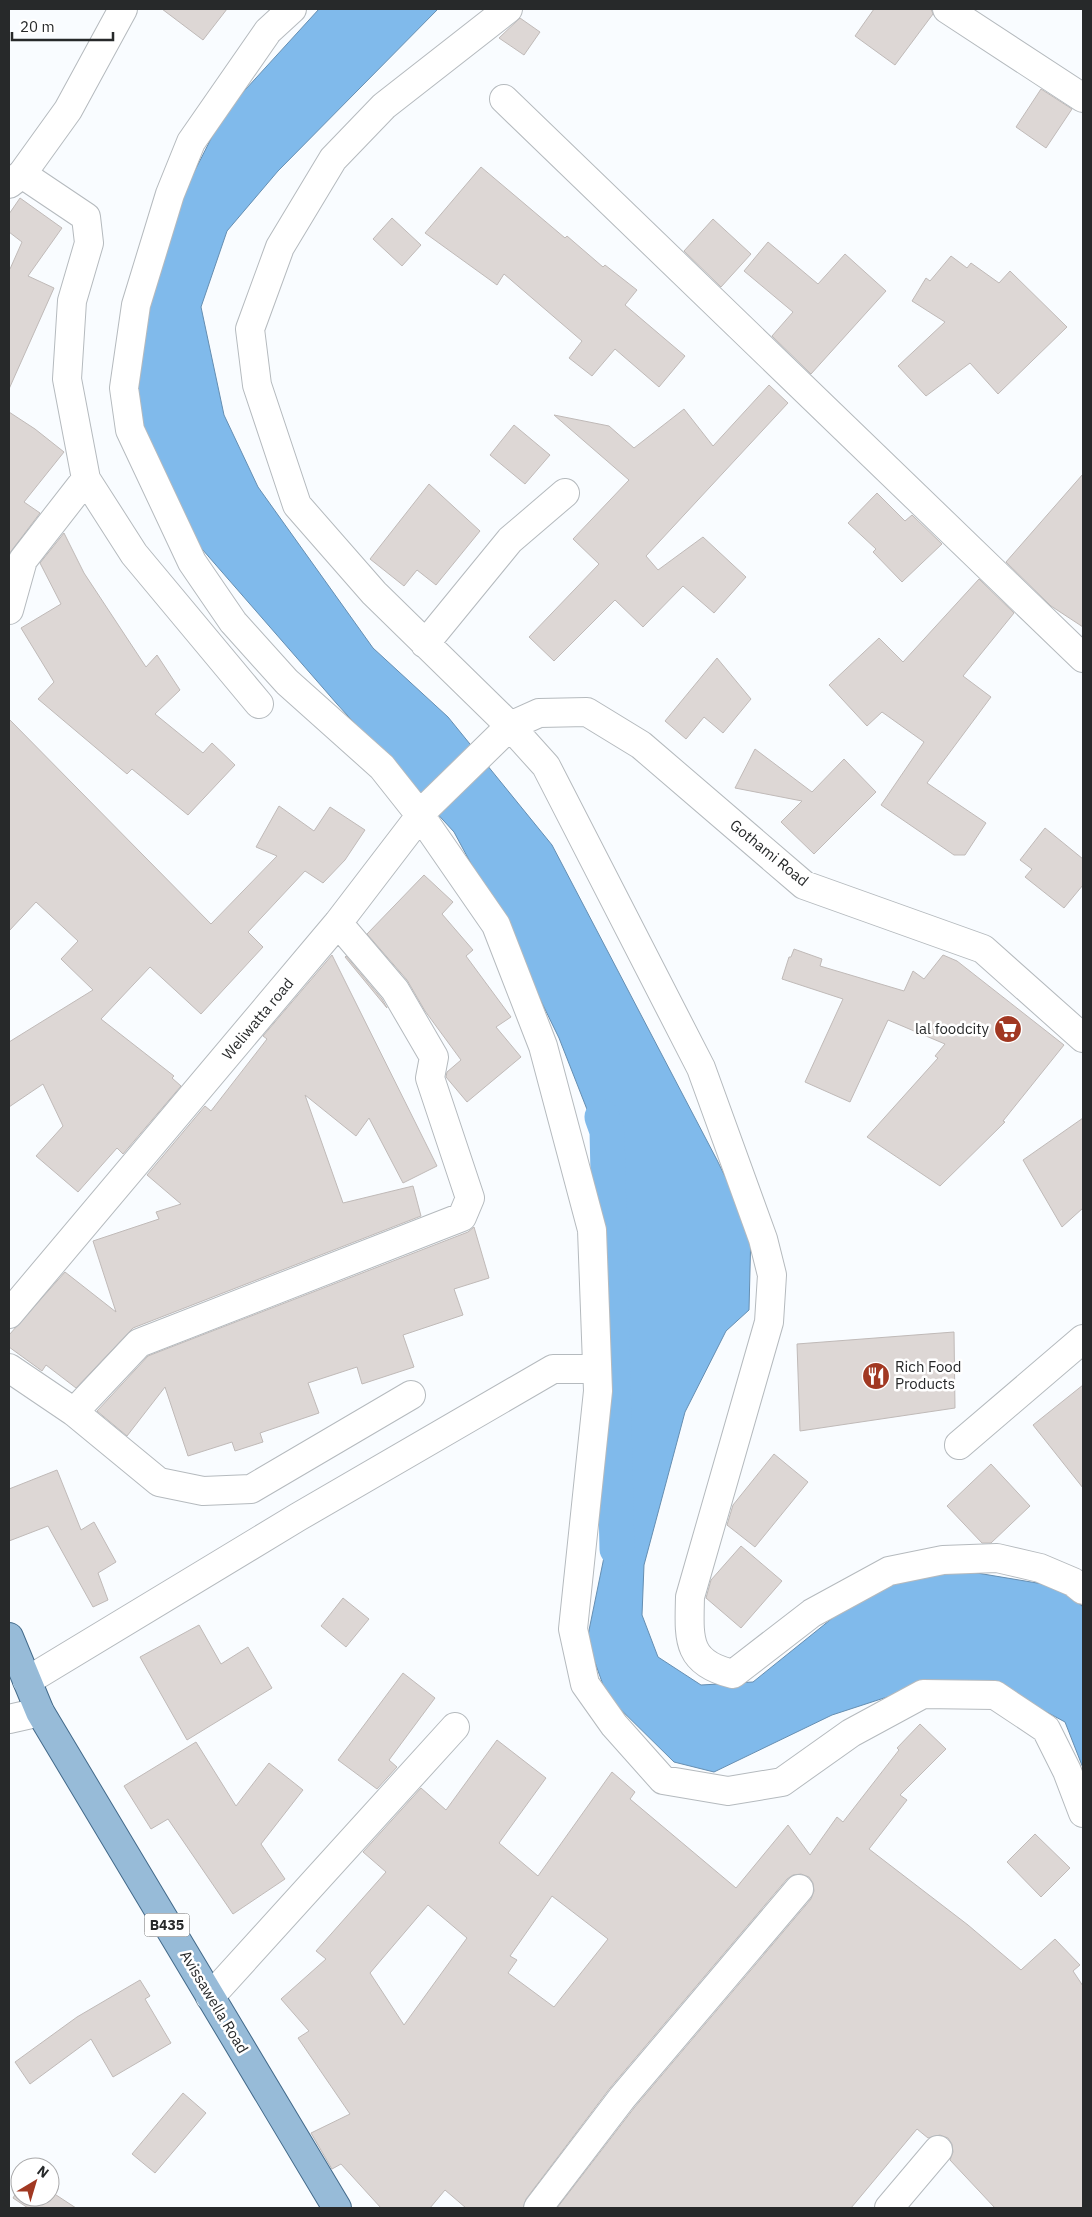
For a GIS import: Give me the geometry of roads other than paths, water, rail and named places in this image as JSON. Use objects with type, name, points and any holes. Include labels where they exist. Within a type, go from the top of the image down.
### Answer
[{"type":"main road","name":"Avissawella Road","points":[[9,1637],[40,1712],[337,2208]]},
{"type":"street","points":[[123,9],[68,110],[16,179],[86,217],[89,243],[72,301],[67,379],[86,479],[134,554],[259,704]]},
{"type":"street","points":[[292,9],[268,31],[191,142],[170,194],[136,305],[124,388],[130,430],[192,562],[233,622],[287,682],[382,767],[423,811],[496,925],[543,1046],[592,1230],[598,1391],[573,1629],[585,1684],[614,1725],[663,1780],[728,1791],[782,1782],[850,1733],[923,1694],[995,1695],[1046,1729],[1067,1771],[1083,1813]]},
{"type":"street","points":[[508,9],[384,106],[333,159],[280,247],[250,329],[257,385],[297,505],[374,593],[425,644],[504,732],[546,766],[700,1068],[763,1239],[772,1275],[769,1322],[690,1597],[689,1626],[695,1654],[713,1669],[733,1674],[812,1613],[889,1571],[943,1560],[1006,1560],[1040,1568],[1073,1582],[1083,1590]]},
{"type":"street","points":[[947,9],[1083,98]]},
{"type":"street","points":[[504,99],[1083,658]]},
{"type":"street","points":[[9,610],[23,560],[86,479]]},
{"type":"street","points":[[425,644],[510,540],[565,493]]},
{"type":"street","name":"Gothami Road","points":[[504,732],[539,713],[587,712],[641,745],[804,886],[983,949],[1083,1038]]},
{"type":"street","name":"Weliwatta road","points":[[9,1314],[338,923],[423,811],[504,732]]},
{"type":"street","points":[[74,1412],[139,1343],[462,1217],[470,1198],[430,1078],[434,1057],[395,990],[338,923]]},
{"type":"street","points":[[960,1445],[1083,1340]]},
{"type":"street","points":[[9,1368],[74,1412],[159,1482],[202,1491],[251,1489],[411,1395]]},
{"type":"street","points":[[27,1681],[298,1517],[553,1369],[598,1368]]},
{"type":"street","points":[[9,1719],[40,1712]]},
{"type":"street","points":[[210,1997],[455,1727]]},
{"type":"street","points":[[538,2208],[622,2098],[799,1889]]},
{"type":"street","points":[[889,2208],[938,2150]]},
{"type":"water","points":[[319,9],[438,9],[278,171],[227,231],[201,307],[224,415],[258,487],[373,648],[448,717],[552,845],[717,1160],[751,1230],[749,1310],[726,1331],[685,1412],[644,1565],[642,1615],[658,1657],[701,1685],[753,1682],[876,1583],[953,1569],[1061,1587],[1083,1607],[1083,1768],[1065,1722],[995,1684],[930,1683],[832,1715],[714,1772],[674,1762],[607,1696],[587,1640],[619,1484],[623,1344],[619,1191],[559,1038],[505,927],[454,832],[337,704],[195,541],[157,477],[137,405],[146,296],[178,204],[224,113]]},
{"type":"waterway","points":[[602,1117],[607,1131],[617,1549]]},
{"type":"place","name":"lal foodcity","points":[[1008,1029]]},
{"type":"place","name":"Rich Food Products","points":[[876,1376]]}]
